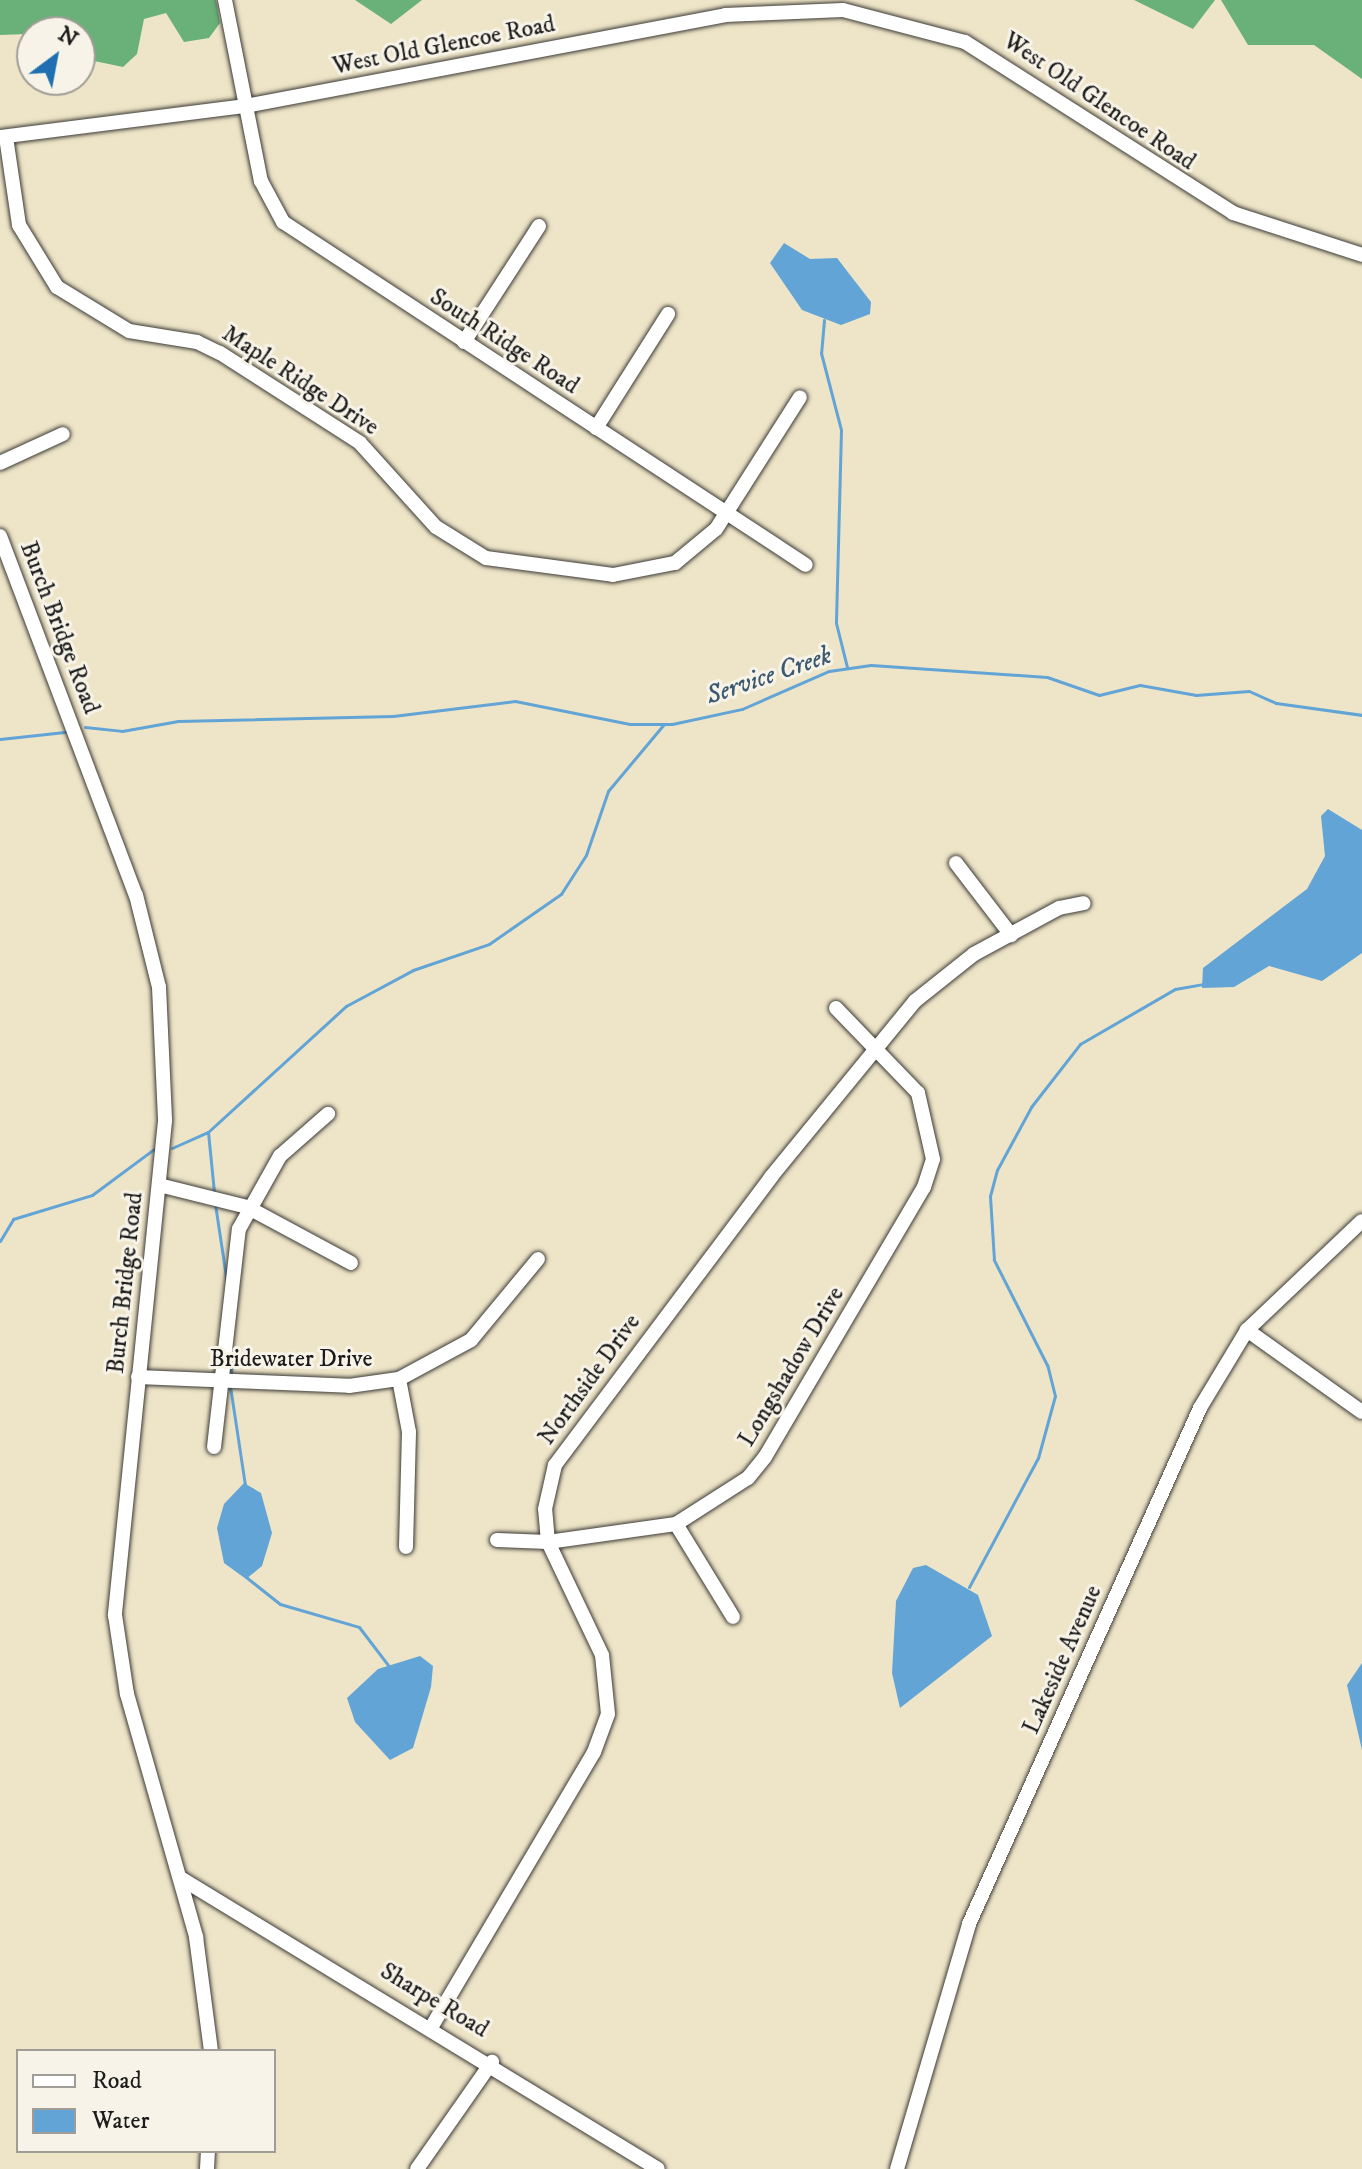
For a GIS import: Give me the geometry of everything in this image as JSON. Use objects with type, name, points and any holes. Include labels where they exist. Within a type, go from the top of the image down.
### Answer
[{"type":"street","name":"South Ridge Road","points":[[225,0],[263,189],[283,222],[806,565]]},
{"type":"street","name":"West Old Glencoe Road","points":[[3,137],[245,106],[682,22],[800,4],[879,16],[965,42],[1233,213],[1362,255]]},
{"type":"street","name":"Maple Ridge Drive","points":[[3,137],[19,225],[57,287],[129,331],[220,353],[360,443],[459,546],[486,558],[631,575],[682,558],[726,514],[800,397]]},
{"type":"street","points":[[464,342],[539,226]]},
{"type":"street","points":[[596,428],[668,314]]},
{"type":"street","points":[[0,463],[63,434]]},
{"type":"street","name":"Burch Bridge Road","points":[[0,536],[152,950],[166,1059],[159,1185],[116,1583],[118,1647],[182,1879],[211,2049]]},
{"type":"street","points":[[956,863],[1011,935]]},
{"type":"street","name":"Northside Drive","points":[[432,2026],[594,1752],[608,1714],[602,1655],[548,1542],[545,1509],[555,1465],[875,1045],[935,984],[1011,935],[1084,903]]},
{"type":"street","name":"Longshadow Drive","points":[[497,1540],[548,1542],[676,1524],[748,1478],[765,1457],[924,1187],[932,1132],[918,1093],[836,1008]]},
{"type":"street","points":[[214,1447],[217,1382],[232,1251],[247,1207],[280,1156],[328,1114]]},
{"type":"street","points":[[159,1185],[247,1207],[351,1263]]},
{"type":"street","name":"Lakeside Avenue","points":[[897,2169],[969,1924],[1200,1408],[1247,1330],[1362,1221]]},
{"type":"street","name":"Bridewater Drive","points":[[138,1377],[349,1386],[399,1379],[471,1340],[538,1259]]},
{"type":"street","points":[[1247,1330],[1362,1412]]},
{"type":"street","points":[[399,1379],[409,1432],[406,1547]]},
{"type":"street","points":[[676,1524],[733,1617]]},
{"type":"street","name":"Sharpe Road","points":[[182,1879],[492,2062],[658,2169]]},
{"type":"street","points":[[417,2169],[492,2062]]},
{"type":"green space","points":[[0,0],[216,0],[220,23],[209,38],[184,42],[166,13],[144,19],[137,54],[123,67],[96,61],[96,16],[16,16],[16,34],[0,35]]},
{"type":"green space","points":[[355,0],[422,0],[391,24]]},
{"type":"green space","points":[[1134,0],[1215,0],[1193,29]]},
{"type":"green space","points":[[1221,0],[1362,0],[1362,79],[1314,45],[1248,45]]},
{"type":"water","points":[[784,243],[810,259],[837,258],[871,302],[870,314],[841,325],[802,310],[770,263]]},
{"type":"water","points":[[1328,809],[1362,830],[1362,953],[1322,981],[1269,966],[1234,987],[1202,988],[1203,968],[1307,889],[1325,856],[1321,816]]},
{"type":"water","points":[[244,1483],[261,1493],[272,1533],[262,1566],[246,1579],[224,1563],[217,1528],[224,1504]]},
{"type":"water","points":[[926,1565],[978,1595],[992,1636],[900,1708],[892,1673],[896,1601],[913,1568]]},
{"type":"water","points":[[420,1656],[433,1666],[431,1687],[413,1748],[390,1760],[355,1722],[347,1698],[378,1669]]},
{"type":"water","points":[[1362,1663],[1362,1750],[1347,1685]]},
{"type":"waterway","points":[[824,320],[821,353],[841,430],[836,623],[847,667]]},
{"type":"waterway","name":"Service Creek","points":[[85,727],[122,731],[178,721],[393,716],[515,701],[630,724],[672,724],[742,709],[829,671],[871,665],[1047,677],[1099,695],[1140,685],[1196,695],[1249,691],[1276,703],[1362,715]]},
{"type":"waterway","points":[[172,1148],[208,1132],[346,1006],[413,970],[489,944],[561,894],[586,855],[608,791],[664,724]]},
{"type":"waterway","name":"Service Creek","points":[[0,739],[65,732]]},
{"type":"waterway","points":[[969,1587],[1038,1458],[1055,1396],[1047,1365],[994,1260],[990,1196],[997,1170],[1031,1107],[1080,1044],[1175,989],[1203,984]]},
{"type":"waterway","points":[[208,1132],[214,1192]]},
{"type":"waterway","points":[[0,1241],[13,1219],[92,1195],[154,1149]]},
{"type":"waterway","points":[[215,1204],[227,1283]]},
{"type":"waterway","points":[[231,1375],[232,1351]]},
{"type":"waterway","points":[[230,1386],[245,1485]]},
{"type":"waterway","points":[[246,1577],[280,1604],[359,1627],[388,1665]]}]
